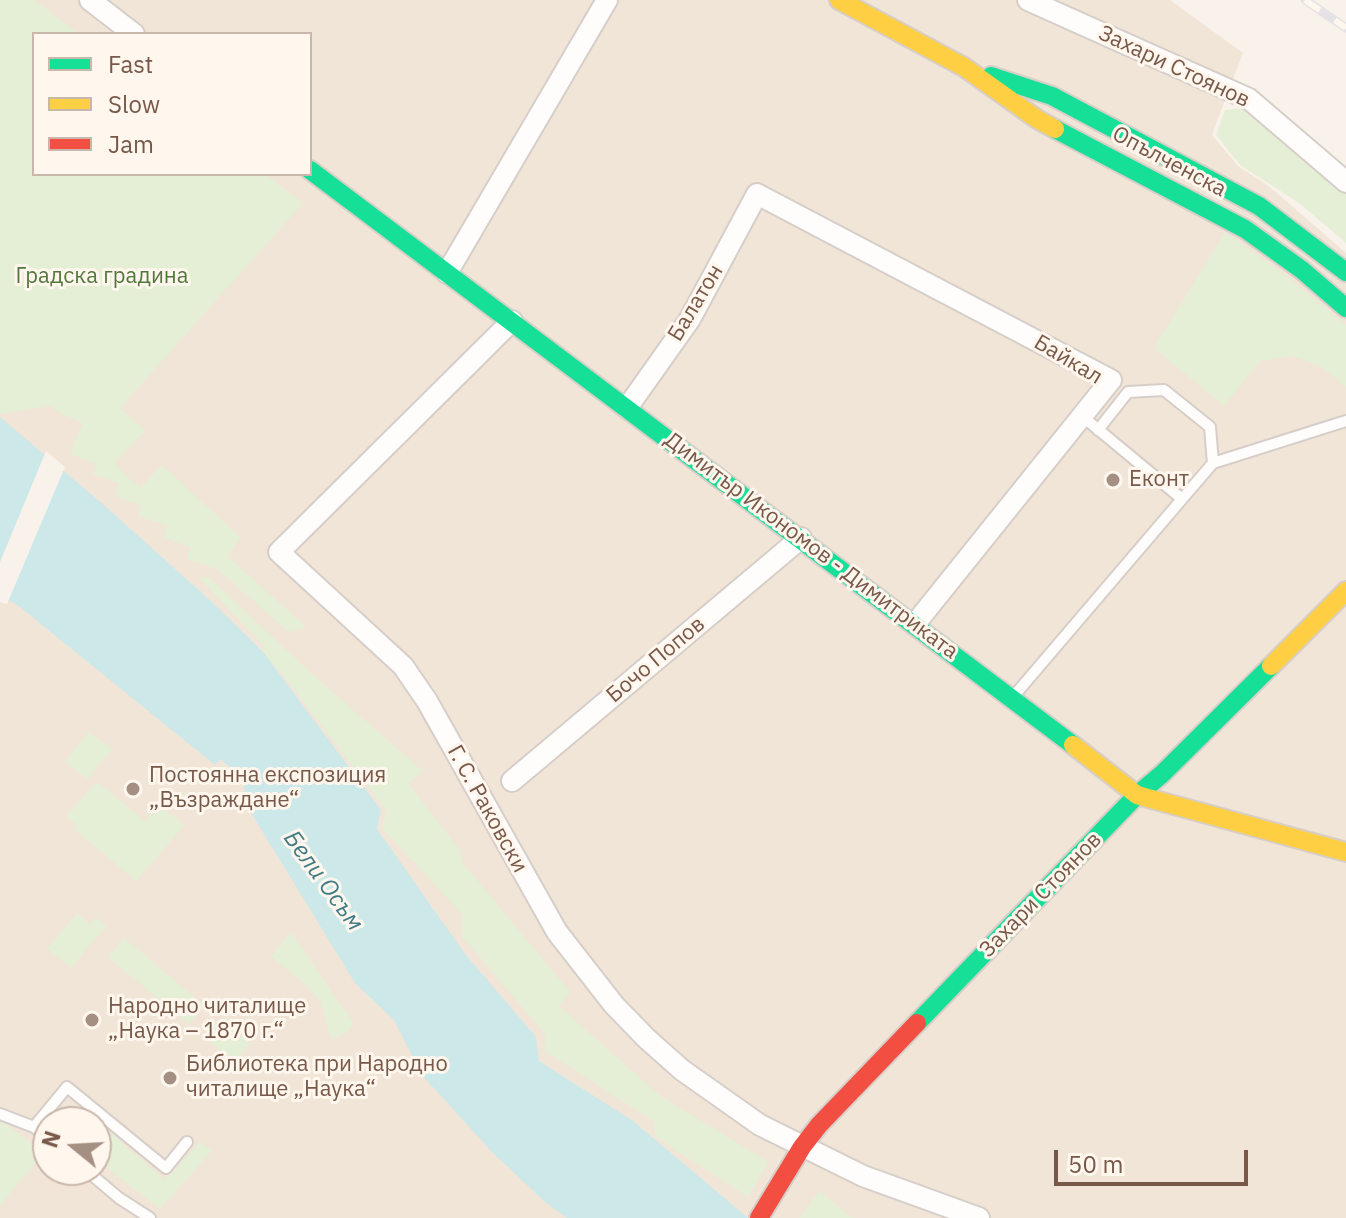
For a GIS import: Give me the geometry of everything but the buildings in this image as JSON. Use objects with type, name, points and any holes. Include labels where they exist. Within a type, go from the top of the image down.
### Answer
[{"type":"street","points":[[90,0],[131,32]]},
{"type":"street","points":[[447,273],[607,0]]},
{"type":"street","name":"Опълченска","points":[[839,0],[964,67],[1037,119],[1245,229],[1302,270],[1346,308]]},
{"type":"street","name":"Захари Стоянов","points":[[1028,0],[1249,99],[1346,182]]},
{"type":"street","name":"Опълченска","points":[[964,67],[1052,96],[1169,157],[1259,206],[1346,272]]},
{"type":"street","name":"Димитър Икономов - Димитриката","points":[[312,172],[915,624],[1137,795],[1346,852]]},
{"type":"street","name":"Балатон","points":[[627,408],[690,319],[757,194]]},
{"type":"street","name":"Байкал","points":[[757,194],[1111,380],[915,624]]},
{"type":"street","name":"Г. С. Раковски","points":[[512,321],[279,552],[403,666],[427,701],[557,932],[614,1005],[646,1038],[707,1089],[760,1125],[863,1176],[979,1218]]},
{"type":"street","name":"Бочо Попов","points":[[512,781],[801,538]]},
{"type":"street","name":"Захари Стоянов","points":[[759,1218],[819,1125],[1137,795],[1162,774],[1346,591]]},
{"type":"lane","points":[[1098,430],[1128,392],[1164,390],[1210,427],[1213,463]]},
{"type":"lane","points":[[1082,416],[1182,499]]},
{"type":"lane","points":[[1012,699],[1213,463],[1346,421]]},
{"type":"lane","points":[[51,1106],[67,1087],[90,1106]]},
{"type":"lane","points":[[0,1114],[32,1126]]},
{"type":"lane","points":[[112,1124],[166,1168],[187,1142]]},
{"type":"lane","points":[[105,1186],[150,1218]]},
{"type":"shaded area","points":[[0,0],[1170,0],[1243,53],[1212,135],[1238,166],[1270,187],[1346,253],[1346,1218],[0,1218]]},
{"type":"green space","name":"Градска градина","points":[[0,0],[34,0],[76,32],[32,32],[32,176],[268,176],[303,203],[120,408],[145,431],[114,464],[140,488],[162,465],[241,538],[227,556],[306,627],[289,632],[217,569],[187,559],[190,547],[163,537],[167,526],[138,516],[141,505],[115,496],[119,483],[93,474],[96,464],[70,454],[83,423],[51,406],[0,414]]},
{"type":"green space","points":[[1247,108],[1346,189],[1346,243],[1299,203],[1240,165],[1216,135],[1225,110]]},
{"type":"green space","points":[[1225,232],[1288,277],[1346,325],[1346,387],[1320,366],[1293,356],[1260,361],[1224,406],[1154,348]]},
{"type":"green space","points":[[209,577],[314,676],[423,771],[408,783],[461,852],[461,861],[570,992],[559,1006],[659,1095],[768,1162],[748,1197],[656,1137],[653,1121],[545,1051],[545,1034],[462,936],[462,914],[382,828],[387,811],[263,652],[263,645],[199,578]]},
{"type":"green space","points":[[89,732],[112,749],[87,779],[65,761]]},
{"type":"green space","points":[[97,782],[145,821],[160,806],[185,825],[136,881],[74,829],[77,825],[66,816]]},
{"type":"green space","points":[[77,913],[90,924],[96,917],[107,926],[95,940],[93,938],[71,968],[47,949]]},
{"type":"green space","points":[[292,934],[353,1022],[349,1031],[334,1039],[330,1036],[321,1002],[271,956]]},
{"type":"green space","points":[[124,938],[204,1005],[189,1024],[108,957]]},
{"type":"green space","points":[[220,1018],[250,1044],[235,1062],[205,1037]]},
{"type":"green space","points":[[0,1119],[32,1144],[32,1167],[0,1206]]},
{"type":"green space","points":[[112,1134],[165,1180],[200,1142],[212,1151],[160,1209],[112,1172]]},
{"type":"green space","points":[[819,1191],[853,1218],[800,1218]]},
{"type":"water","name":"Бели Осъм","points":[[0,417],[106,507],[263,652],[381,810],[377,829],[465,954],[536,1037],[539,1061],[633,1121],[748,1218],[567,1218],[544,1201],[492,1152],[422,1075],[394,1020],[355,983],[245,803],[244,779],[220,759],[215,765],[15,603],[0,598]]},
{"type":"pier","points":[[46,451],[65,467],[7,604],[0,602],[0,562]]},
{"type":"railway","points":[[1305,0],[1346,28]]},
{"type":"traffic: fast","points":[[991,76],[1052,96],[1259,206],[1346,272]]},
{"type":"traffic: fast","points":[[1055,129],[1245,229],[1302,270],[1346,308]]},
{"type":"traffic: fast","points":[[312,172],[1073,745]]},
{"type":"traffic: fast","points":[[917,1023],[1137,795],[1271,666]]},
{"type":"traffic: slow","points":[[839,0],[964,67],[1055,129]]},
{"type":"traffic: slow","points":[[1271,666],[1346,591]]},
{"type":"traffic: slow","points":[[1073,745],[1137,795],[1346,852]]},
{"type":"traffic: jam","points":[[759,1218],[819,1125],[917,1023]]},
{"type":"place","name":"Еконт","points":[[1113,480]]},
{"type":"place","name":"Постоянна експозиция „Възраждане“","points":[[133,789]]},
{"type":"place","name":"Народно читалище „Наука – 1870 г.“","points":[[92,1020]]},
{"type":"place","name":"Библиотека при Народно читалище „Наука“","points":[[170,1078]]}]
